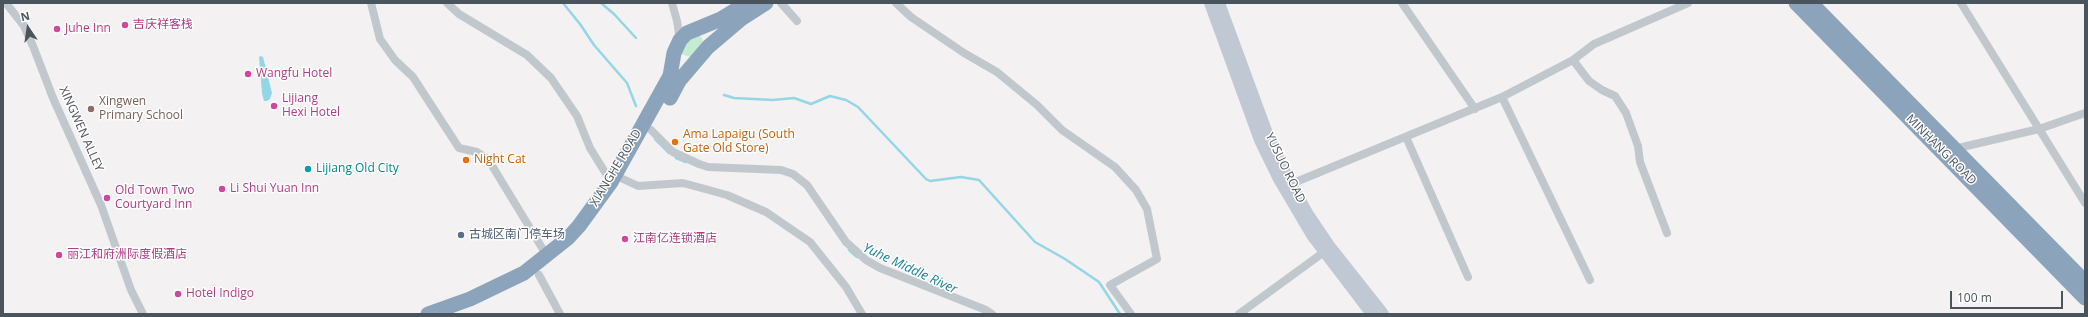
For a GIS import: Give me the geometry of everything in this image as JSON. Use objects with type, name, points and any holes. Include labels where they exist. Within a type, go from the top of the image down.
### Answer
[{"type":"highway","points":[[680,40],[687,33],[720,19],[747,3]]},
{"type":"highway","name":"XIANGHE ROAD","points":[[459,314],[498,297],[539,275],[587,232],[617,181],[651,130],[679,81],[711,44],[741,19],[766,3]]},
{"type":"highway","name":"MINHANG ROAD","points":[[1796,3],[2085,298]]},
{"type":"highway","name":"MINHANG ROAD","points":[[1811,3],[2085,282]]},
{"type":"highway","points":[[699,29],[706,35],[711,44]]},
{"type":"highway","name":"XIANGHE ROAD","points":[[428,314],[493,288],[524,273],[547,256],[579,226],[617,181],[670,76],[677,44],[680,40]]},
{"type":"highway","points":[[674,58],[681,65],[691,66]]},
{"type":"street","name":"XINGWEN ALLEY","points":[[6,3],[29,35],[53,98],[101,205],[131,290],[143,314]]},
{"type":"street","points":[[371,3],[376,27],[384,45],[395,60],[414,76],[458,148],[477,152],[488,159],[547,256]]},
{"type":"street","points":[[447,3],[459,14],[527,55],[551,78],[577,116],[590,148],[617,181],[638,186],[683,183],[727,195],[766,212],[810,242],[846,287],[862,314]]},
{"type":"street","points":[[672,3],[678,21],[680,40]]},
{"type":"street","points":[[781,3],[797,21]]},
{"type":"street","points":[[896,3],[911,17],[964,53],[997,72],[1037,105],[1062,130],[1115,167],[1136,190],[1147,209],[1156,246],[1157,259],[1110,285],[1131,314]]},
{"type":"street","name":"YUSUO ROAD","points":[[1210,3],[1269,160],[1289,198],[1324,252],[1372,314]]},
{"type":"street","name":"YUSUO ROAD","points":[[1219,3],[1268,136],[1291,184],[1330,247],[1383,314]]},
{"type":"street","points":[[1402,3],[1475,109]]},
{"type":"street","points":[[1291,184],[1502,97],[1573,60],[1594,44],[1688,3]]},
{"type":"street","points":[[1961,3],[2085,204]]},
{"type":"street","points":[[1573,60],[1589,81],[1602,90],[1615,96],[1626,113],[1638,146],[1640,162],[1667,233]]},
{"type":"street","points":[[1502,97],[1590,280]]},
{"type":"street","points":[[1954,149],[2039,129],[2085,113]]},
{"type":"street","points":[[651,130],[673,152],[708,167],[781,170],[793,174],[807,185],[846,242],[866,260],[880,268],[986,310],[992,314]]},
{"type":"street","points":[[1406,137],[1468,277]]},
{"type":"street","points":[[1239,314],[1324,252]]},
{"type":"street","points":[[539,275],[560,314]]},
{"type":"green space","points":[[698,35],[702,38],[703,45],[691,57],[681,54],[683,42]]},
{"type":"water","points":[[259,57],[263,57],[272,93],[270,99],[267,101],[264,101],[262,93]]},
{"type":"waterway","name":"Yuhe Middle River","points":[[563,3],[580,24],[594,45],[627,83],[636,106]]},
{"type":"waterway","points":[[601,3],[614,14],[636,38]]},
{"type":"waterway","points":[[724,95],[734,98],[773,100],[794,98],[811,104],[830,96],[846,100],[858,107],[926,179],[930,181],[961,177],[979,180],[1035,242],[1065,259],[1099,282],[1120,314]]},
{"type":"waterway","name":"Yuhe Middle River","points":[[655,139],[669,153]]},
{"type":"waterway","name":"Yuhe Middle River","points":[[676,158],[686,162]]},
{"type":"waterway","name":"Yuhe Middle River","points":[[849,250],[857,257]]},
{"type":"place","name":"吉庆祥客栈","points":[[125,25]]},
{"type":"place","name":"Juhe Inn","points":[[57,29]]},
{"type":"place","name":"Wangfu Hotel","points":[[248,74]]},
{"type":"place","name":"Lijiang Hexi Hotel","points":[[274,106]]},
{"type":"place","name":"Xingwen Primary School","points":[[91,109]]},
{"type":"place","name":"Ama Lapaigu (South Gate Old Store)","points":[[675,142]]},
{"type":"place","name":"Night Cat","points":[[466,160]]},
{"type":"place","name":"Lijiang Old City","points":[[308,169]]},
{"type":"place","name":"Li Shui Yuan Inn","points":[[222,189]]},
{"type":"place","name":"Old Town Two Courtyard Inn","points":[[107,198]]},
{"type":"place","name":"古城区南门停车场","points":[[461,235]]},
{"type":"place","name":"江南亿连锁酒店","points":[[625,239]]},
{"type":"place","name":"丽江和府洲际度假酒店","points":[[59,255]]},
{"type":"place","name":"Hotel Indigo","points":[[178,294]]}]
